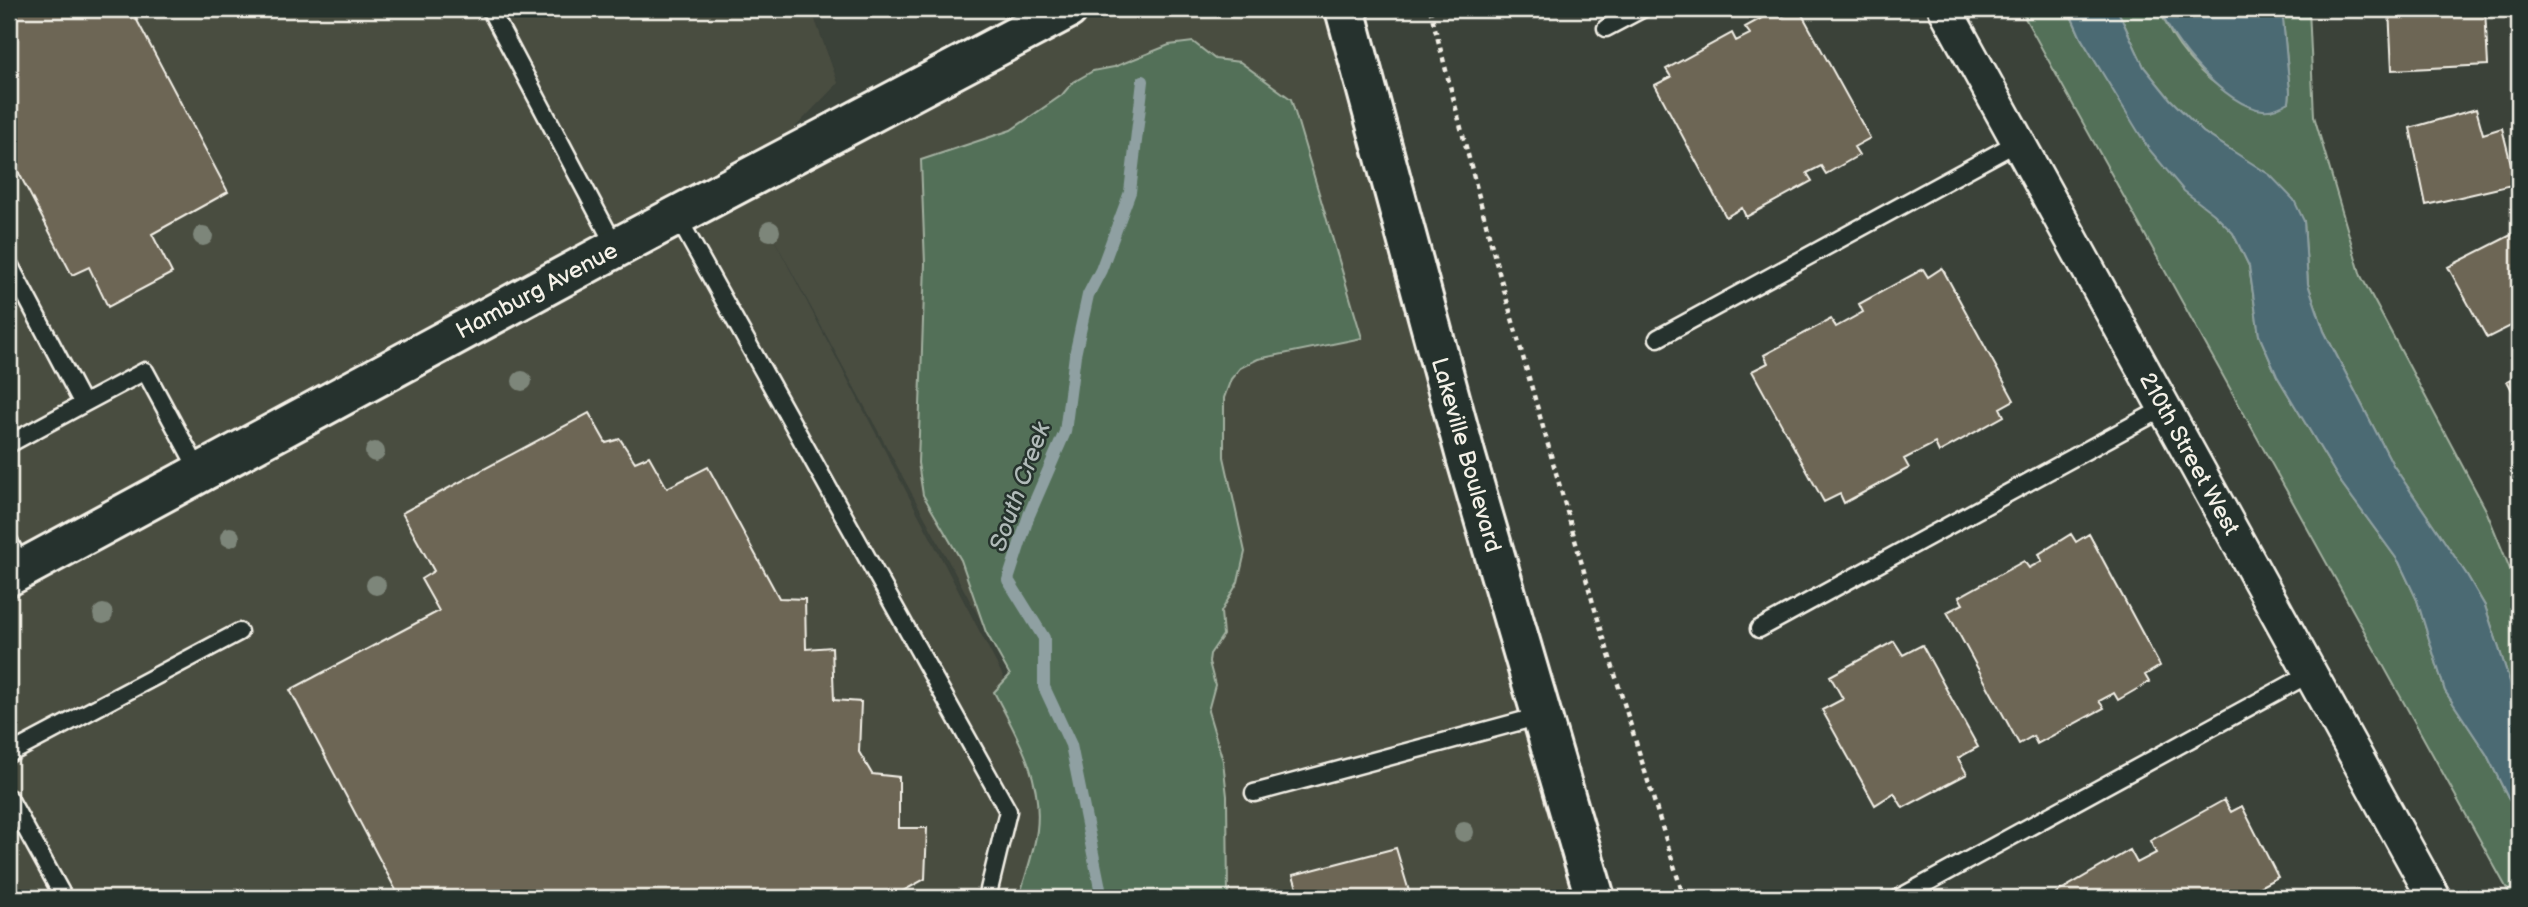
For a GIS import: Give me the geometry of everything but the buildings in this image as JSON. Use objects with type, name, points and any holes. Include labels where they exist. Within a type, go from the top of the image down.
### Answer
[{"type":"street","name":"Hamburg Avenue","points":[[13,562],[200,473],[616,248],[1068,9]]},
{"type":"street","name":"Lakeville Boulevard","points":[[1345,9],[1465,457],[1595,898]]},
{"type":"street","name":"210th Street West","points":[[1945,9],[2434,898]]},
{"type":"lane","points":[[490,9],[616,248]]},
{"type":"lane","points":[[1606,28],[1642,9]]},
{"type":"lane","points":[[1658,338],[2018,142]]},
{"type":"lane","points":[[677,216],[1008,811],[987,898]]},
{"type":"lane","points":[[9,264],[83,404]]},
{"type":"lane","points":[[9,444],[145,371],[200,473]]},
{"type":"lane","points":[[1759,629],[2164,408]]},
{"type":"lane","points":[[9,754],[239,632]]},
{"type":"lane","points":[[1899,898],[2311,673]]},
{"type":"lane","points":[[1254,793],[1540,716]]},
{"type":"lane","points":[[9,798],[64,898]]},
{"type":"path","points":[[1430,9],[1507,302],[1593,603],[1684,898]]},
{"type":"shaded area","points":[[9,9],[811,9],[838,83],[745,179],[1063,9],[1345,9],[1595,898],[1131,898],[766,224],[1057,779],[1025,898],[9,898]]},
{"type":"green space","points":[[2020,9],[2068,9],[2081,38],[2149,148],[2233,233],[2249,266],[2259,335],[2277,376],[2340,481],[2399,562],[2417,600],[2445,691],[2487,755],[2519,814],[2519,898],[2512,898]]},
{"type":"green space","points":[[2117,9],[2160,9],[2172,35],[2199,70],[2234,96],[2270,110],[2289,102],[2282,9],[2309,9],[2314,116],[2361,276],[2486,510],[2519,591],[2519,709],[2485,606],[2393,465],[2324,331],[2308,284],[2304,221],[2231,150],[2203,132],[2170,99],[2144,67]]},
{"type":"green space","points":[[1193,42],[1215,59],[1240,62],[1291,99],[1362,338],[1258,359],[1240,368],[1231,379],[1224,398],[1224,457],[1245,552],[1238,582],[1221,612],[1223,635],[1210,654],[1209,662],[1215,685],[1208,711],[1223,761],[1227,796],[1228,898],[1019,898],[1034,847],[1038,811],[1026,758],[994,692],[1010,675],[986,632],[961,560],[923,495],[918,463],[925,264],[921,160],[1011,130],[1062,95],[1072,83],[1093,71],[1114,67],[1169,45]]},
{"type":"water","points":[[2068,9],[2117,9],[2144,67],[2170,99],[2203,132],[2270,175],[2294,200],[2304,221],[2308,284],[2324,331],[2393,465],[2485,606],[2519,709],[2519,814],[2487,755],[2445,691],[2417,600],[2399,562],[2340,481],[2277,376],[2259,335],[2249,266],[2233,233],[2184,191],[2148,148],[2081,38]]},
{"type":"water","points":[[2160,9],[2282,9],[2289,102],[2277,108],[2263,110],[2233,98],[2188,55],[2166,23]]},
{"type":"waterway","name":"South Creek","points":[[1102,898],[1071,745],[1044,687],[1044,638],[1008,580],[1029,515],[1065,432],[1075,355],[1088,295],[1101,270],[1130,192],[1143,81]]}]
